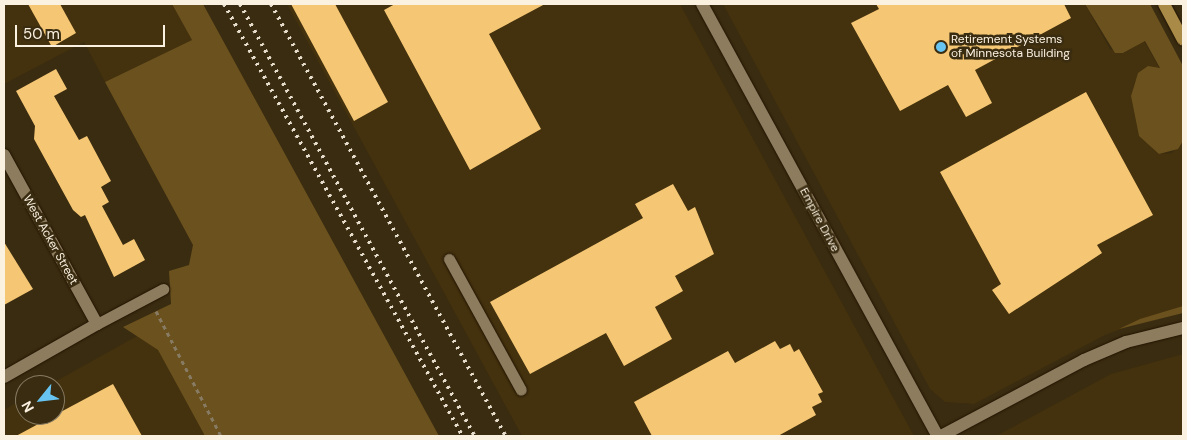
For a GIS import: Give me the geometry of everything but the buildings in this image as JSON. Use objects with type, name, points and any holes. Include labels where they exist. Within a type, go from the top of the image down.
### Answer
[{"type":"main road","points":[[1164,4],[1183,39]]},
{"type":"street","name":"Empire Drive","points":[[702,4],[939,436],[1084,360],[1126,342],[1183,328]]},
{"type":"street","name":"West Acker Street","points":[[4,155],[97,324]]},
{"type":"street","points":[[4,377],[97,324]]},
{"type":"lane","points":[[449,259],[521,390]]},
{"type":"lane","points":[[97,324],[163,289]]},
{"type":"path","points":[[149,297],[221,436]]},
{"type":"shaded area","points":[[4,4],[172,4],[192,40],[105,82],[84,42],[4,84]]},
{"type":"shaded area","points":[[172,4],[203,4],[439,436],[205,436],[158,350],[123,327],[171,304],[169,271],[189,265],[193,245],[105,82],[192,40]]},
{"type":"shaded area","points":[[287,4],[680,4],[914,436],[522,436]]},
{"type":"shaded area","points":[[723,4],[1085,4],[1110,49],[1124,53],[1144,41],[1160,69],[1135,81],[1131,96],[1139,136],[1159,154],[1172,153],[1183,141],[1183,306],[1105,335],[974,404],[945,402],[930,389]]},
{"type":"shaded area","points":[[1085,4],[1150,4],[1183,66],[1183,141],[1178,149],[1159,154],[1139,136],[1131,96],[1138,73],[1148,66],[1160,68],[1145,41],[1123,53],[1115,53]]},
{"type":"shaded area","points":[[1183,306],[1183,313],[1119,329],[1140,319]]},
{"type":"shaded area","points":[[137,336],[158,350],[205,436],[4,436],[4,410],[15,404],[15,425],[65,425],[65,376]]},
{"type":"shaded area","points":[[1183,354],[1183,436],[996,436],[1111,374]]},
{"type":"railway","points":[[224,4],[462,436]]},
{"type":"railway","points":[[240,4],[475,436]]},
{"type":"railway","points":[[271,4],[506,436]]},
{"type":"place","name":"Retirement Systems of Minnesota Building","points":[[941,47]]}]
